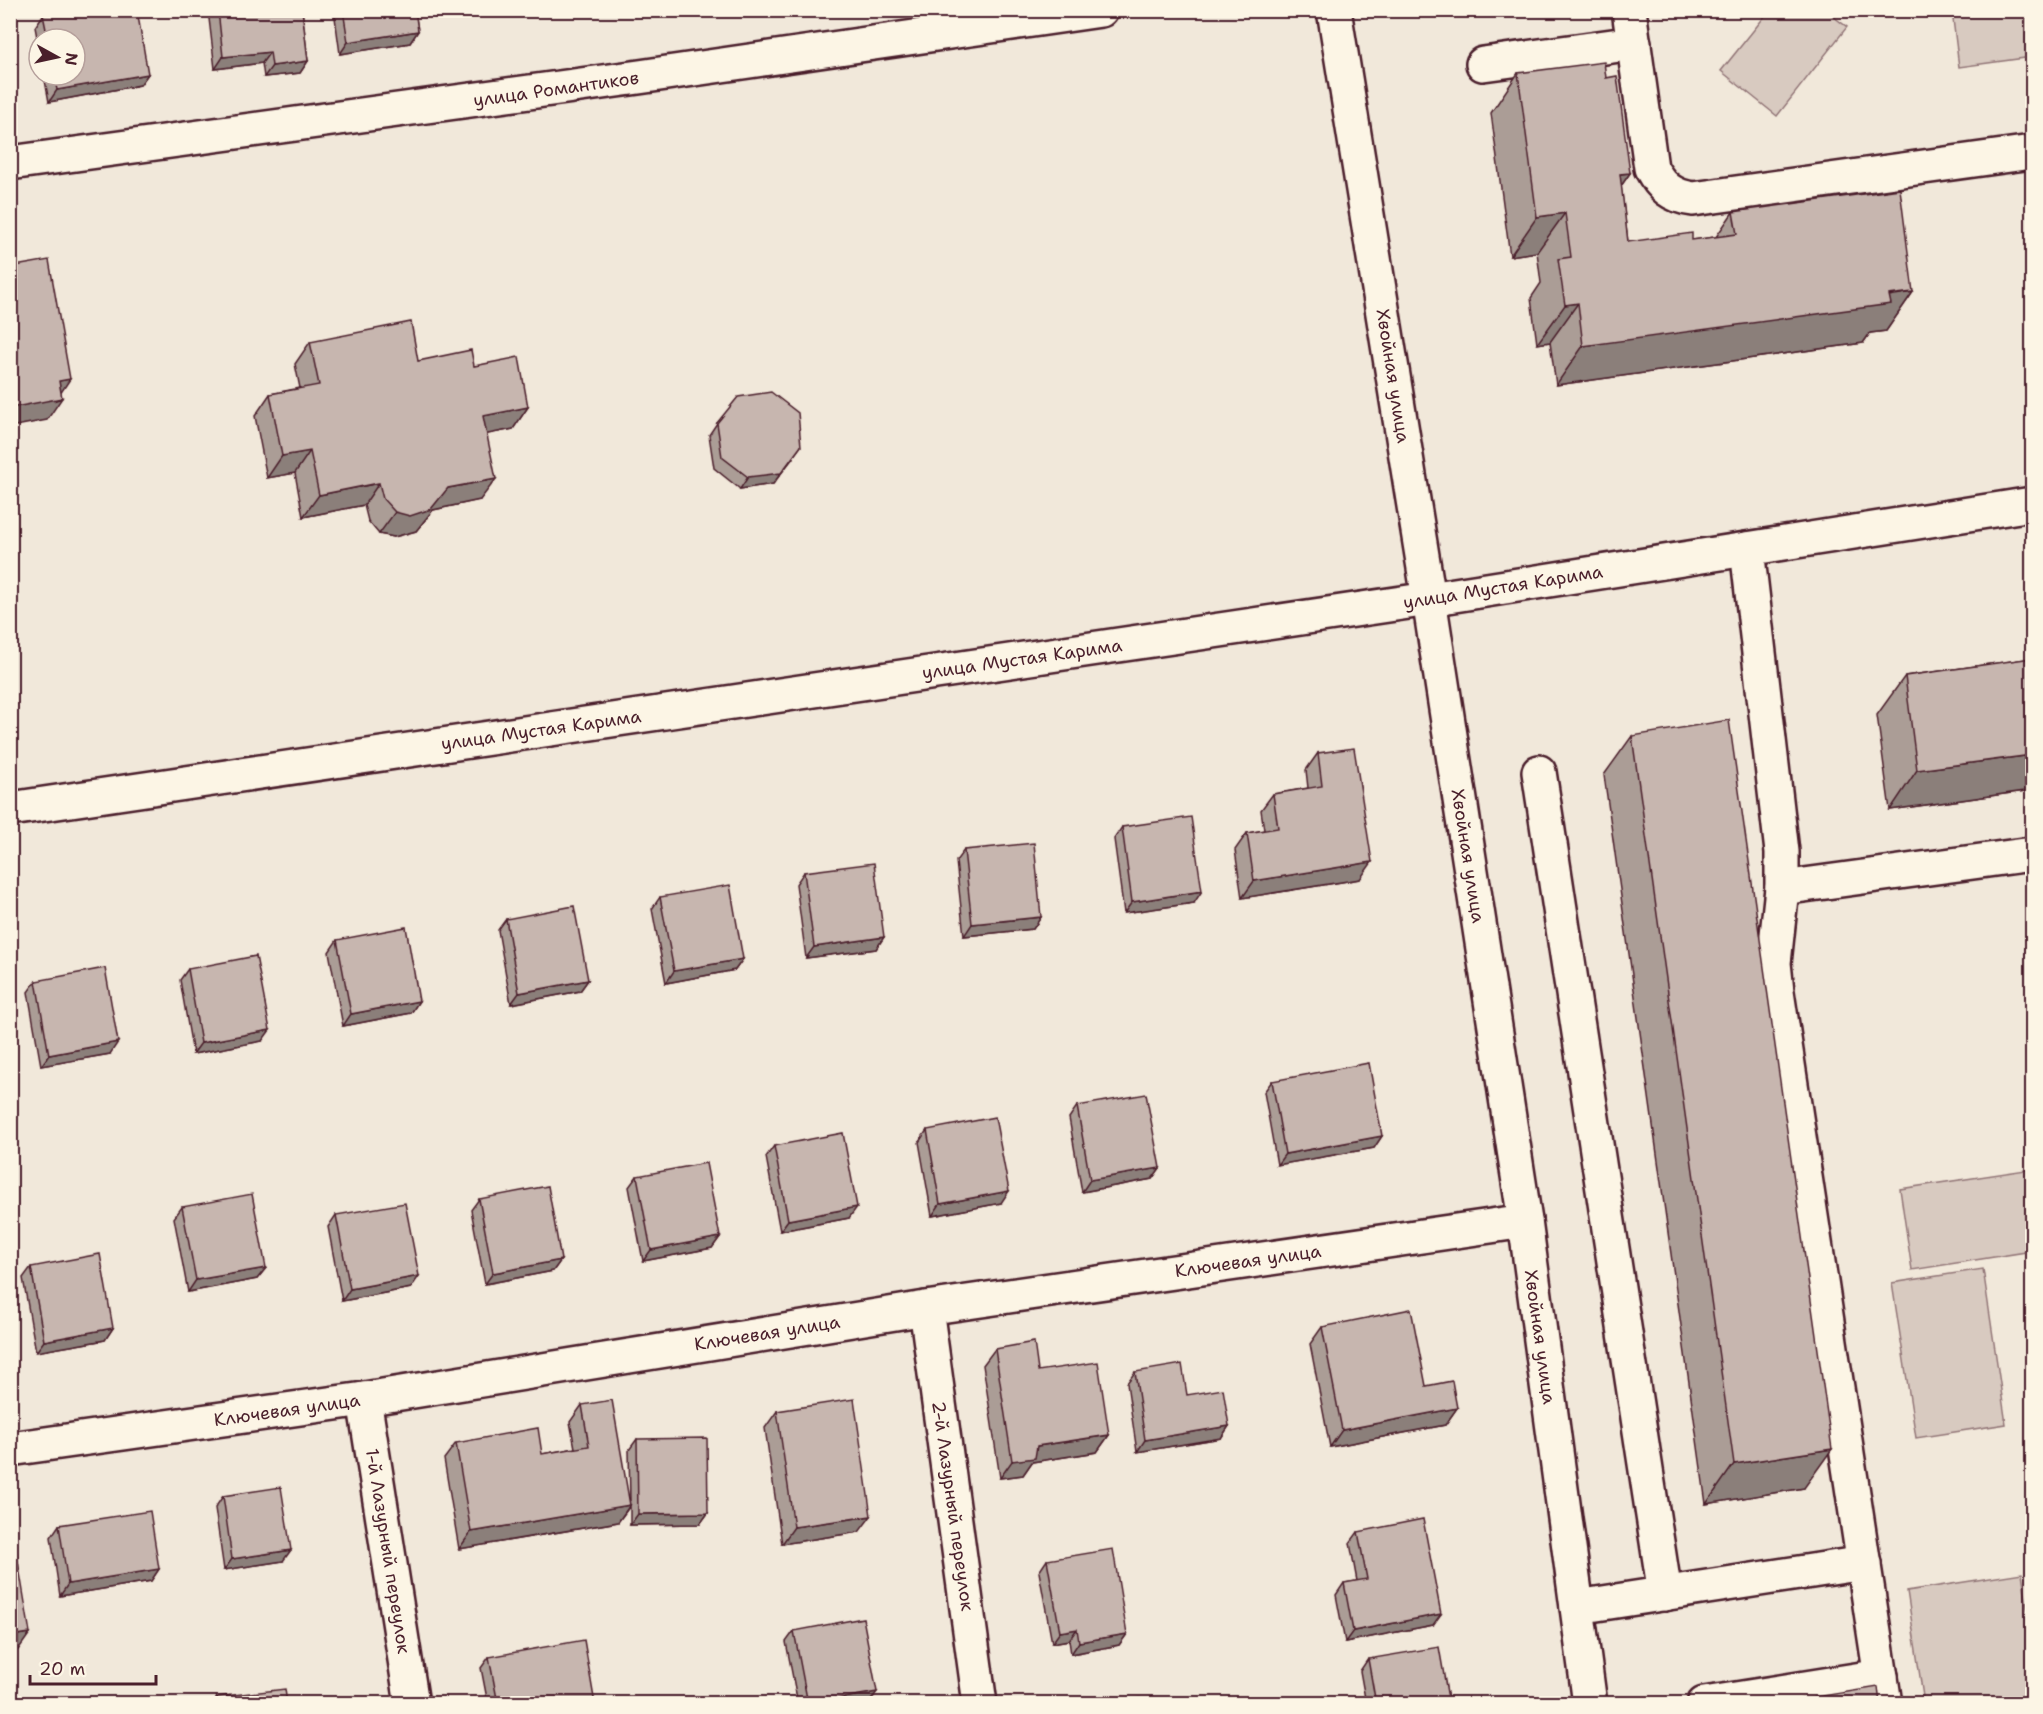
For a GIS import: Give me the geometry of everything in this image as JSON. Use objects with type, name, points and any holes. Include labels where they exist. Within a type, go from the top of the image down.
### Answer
[{"type":"street","name":"улица Романтиков","points":[[10,163],[651,76],[1101,10]]},
{"type":"street","name":"Хвойная улица","points":[[1334,10],[1429,599],[1525,1221],[1590,1704]]},
{"type":"street","points":[[1629,10],[1651,168],[1659,182],[1669,192],[1681,197],[1693,199],[2032,153]]},
{"type":"street","points":[[1483,64],[1634,43]]},
{"type":"street","name":"улица Мустая Карима","points":[[10,809],[1429,599],[2032,504]]},
{"type":"street","points":[[1704,1704],[1883,1690],[1777,992],[1774,963],[1782,888],[1782,852],[1747,549]]},
{"type":"street","points":[[1539,772],[1665,1594]]},
{"type":"street","points":[[1782,888],[2032,854]]},
{"type":"street","name":"Ключевая улица","points":[[10,1449],[364,1399],[926,1308],[1525,1221]]},
{"type":"street","name":"2-й Лазурный переулок","points":[[926,1308],[980,1704]]},
{"type":"street","name":"1-й Лазурный переулок","points":[[364,1399],[412,1704]]},
{"type":"street","points":[[1577,1607],[1864,1563]]},
{"type":"shaded area","points":[[1769,11],[1826,11],[1847,27],[1777,116],[1721,71]]},
{"type":"shaded area","points":[[1952,11],[2032,11],[2032,57],[1959,67]]},
{"type":"shaded area","points":[[2032,1169],[2032,1251],[1912,1270],[1900,1189]]},
{"type":"shaded area","points":[[1983,1269],[2006,1424],[1916,1438],[1892,1283]]},
{"type":"shaded area","points":[[2022,1573],[2032,1639],[2032,1703],[1924,1703],[1907,1591]]},
{"type":"building","points":[[68,10],[137,10],[148,74],[87,85],[87,27],[46,27],[43,15]]},
{"type":"building","points":[[218,10],[302,10],[308,61],[272,66],[270,52],[223,57]]},
{"type":"building","points":[[343,10],[415,10],[418,31],[348,42]]},
{"type":"building","points":[[1604,62],[1606,78],[1617,76],[1630,173],[1620,174],[1628,242],[1692,233],[1692,240],[1737,234],[1733,212],[1900,189],[1913,292],[1889,295],[1891,304],[1583,346],[1578,303],[1565,305],[1558,259],[1571,257],[1565,213],[1537,217],[1518,73]]},
{"type":"building","points":[[56,87],[74,87],[57,90]]},
{"type":"building","points":[[49,260],[70,379],[59,381],[62,398],[10,408],[10,267]]},
{"type":"building","points":[[411,322],[418,361],[471,350],[474,366],[519,357],[528,407],[483,416],[496,479],[448,488],[431,509],[410,516],[395,512],[383,499],[379,483],[319,495],[310,451],[282,456],[270,394],[319,385],[310,342]]},
{"type":"building","points":[[771,392],[798,413],[801,446],[781,473],[748,477],[722,457],[717,423],[738,397]]},
{"type":"building","points":[[2032,658],[2032,755],[1917,770],[1905,676]]},
{"type":"building","points":[[1729,720],[1832,1449],[1734,1464],[1632,736]]},
{"type":"building","points":[[1354,748],[1372,862],[1254,881],[1247,833],[1278,828],[1273,794],[1322,786],[1318,753]]},
{"type":"building","points":[[1191,817],[1202,891],[1132,902],[1122,827]]},
{"type":"building","points":[[1034,843],[1041,917],[972,924],[964,850]]},
{"type":"building","points":[[874,863],[884,937],[814,947],[804,872]]},
{"type":"building","points":[[730,885],[743,959],[674,971],[660,897]]},
{"type":"building","points":[[574,906],[588,980],[519,993],[506,919]]},
{"type":"building","points":[[406,927],[419,1001],[351,1014],[337,940]]},
{"type":"building","points":[[256,956],[270,1030],[201,1043],[188,969]]},
{"type":"building","points":[[105,968],[118,1042],[49,1055],[36,981]]},
{"type":"building","points":[[1369,1063],[1382,1136],[1285,1154],[1272,1081]]},
{"type":"building","points":[[1146,1094],[1160,1168],[1090,1180],[1077,1106]]},
{"type":"building","points":[[995,1117],[1009,1191],[940,1204],[927,1130]]},
{"type":"building","points":[[843,1133],[857,1207],[788,1220],[774,1146]]},
{"type":"building","points":[[706,1163],[720,1237],[651,1250],[637,1176]]},
{"type":"building","points":[[548,1186],[561,1260],[493,1273],[479,1199]]},
{"type":"building","points":[[252,1194],[266,1268],[196,1280],[182,1207]]},
{"type":"building","points":[[405,1203],[419,1276],[350,1289],[336,1215]]},
{"type":"building","points":[[100,1254],[113,1328],[44,1341],[31,1267]]},
{"type":"building","points":[[1411,1309],[1426,1386],[1452,1381],[1457,1408],[1342,1430],[1322,1327]]},
{"type":"building","points":[[1034,1342],[1038,1371],[1098,1362],[1109,1435],[1037,1446],[1035,1458],[1012,1461],[995,1349]]},
{"type":"building","points":[[1182,1364],[1187,1395],[1223,1389],[1229,1426],[1145,1440],[1135,1372]]},
{"type":"building","points":[[854,1399],[871,1516],[794,1527],[777,1411]]},
{"type":"building","points":[[612,1400],[630,1505],[471,1532],[456,1443],[538,1428],[542,1454],[589,1446],[582,1405]]},
{"type":"building","points":[[707,1438],[708,1513],[638,1514],[637,1439]]},
{"type":"building","points":[[281,1487],[291,1550],[232,1559],[223,1496]]},
{"type":"building","points":[[150,1511],[159,1569],[68,1584],[59,1525]]},
{"type":"building","points":[[1423,1519],[1441,1614],[1353,1631],[1344,1583],[1367,1579],[1358,1532]]},
{"type":"building","points":[[13,1531],[30,1633],[10,1636],[10,1532]]},
{"type":"building","points":[[1113,1549],[1127,1634],[1079,1642],[1077,1629],[1060,1632],[1047,1560]]},
{"type":"building","points":[[863,1618],[877,1692],[808,1704],[794,1631]]},
{"type":"building","points":[[584,1640],[595,1704],[498,1704],[489,1657]]},
{"type":"building","points":[[1439,1647],[1449,1704],[1376,1704],[1368,1659]]},
{"type":"building","points":[[1878,1687],[1880,1704],[1773,1704]]},
{"type":"building","points":[[285,1689],[287,1704],[218,1704],[217,1697]]},
{"type":"building","points":[[1140,1698],[1141,1704],[1109,1704]]}]
